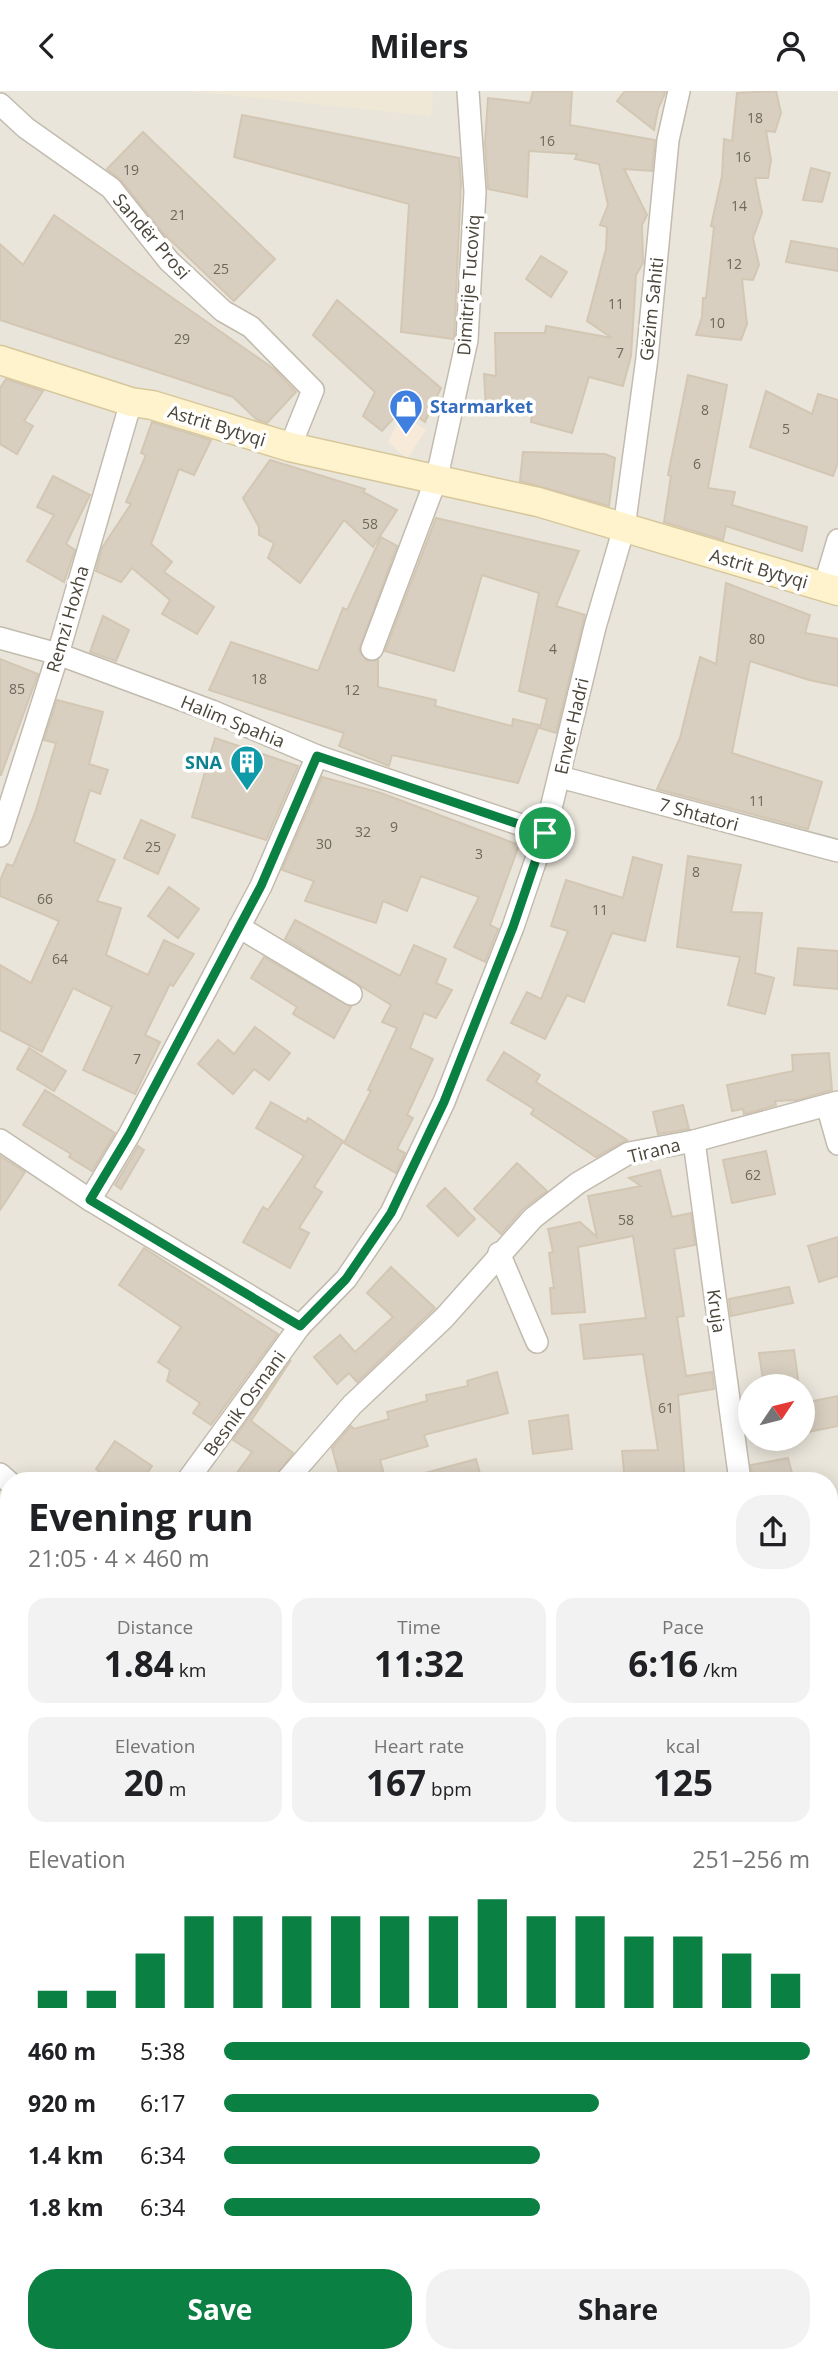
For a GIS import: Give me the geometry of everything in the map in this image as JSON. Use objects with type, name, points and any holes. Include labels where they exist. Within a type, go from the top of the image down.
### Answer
[{"type":"street","name":"Dimitrije Tucoviq","points":[[437,477],[467,340],[475,192],[468,91]]},
{"type":"street","name":"Gëzim Sahiti","points":[[624,528],[647,358],[668,140],[679,91]]},
{"type":"street","name":"Sandër Prosi","points":[[0,104],[26,128],[111,188],[169,261],[223,311],[251,327],[313,390],[290,447]]},
{"type":"street","name":"Astrit Bytyqi","points":[[0,360],[131,403],[152,405],[290,447],[437,477],[831,589]]},
{"type":"street","name":"Remzi Hoxha","points":[[0,836],[58,653],[131,403]]},
{"type":"street","points":[[372,649],[437,477]]},
{"type":"street","name":"Enver Hadri","points":[[300,1326],[346,1279],[391,1213],[444,1102],[513,927],[545,833],[595,627],[624,528]]},
{"type":"street","points":[[831,589],[838,540]]},
{"type":"street","name":"Halim Spahia","points":[[0,638],[58,653],[212,711],[317,756],[545,833]]},
{"type":"street","points":[[90,1200],[129,1135],[261,886],[317,756]]},
{"type":"street","name":"7 Shtatori","points":[[560,777],[838,851]]},
{"type":"street","points":[[239,927],[351,995]]},
{"type":"street","points":[[832,1104],[838,1144]]},
{"type":"street","name":"Tirana","points":[[294,1472],[352,1405],[444,1318],[499,1253],[551,1204],[578,1183],[629,1153],[694,1141],[832,1104]]},
{"type":"street","points":[[0,1140],[90,1200],[300,1326]]},
{"type":"street","name":"Kruja","points":[[694,1141],[739,1472]]},
{"type":"street","points":[[499,1253],[537,1342]]},
{"type":"street","name":"Besnik Osmani","points":[[194,1472],[300,1326]]},
{"type":"shaded area","points":[[0,91],[838,91],[838,1472],[0,1472]]},
{"type":"shaded area","points":[[188,91],[433,91],[431,116]]},
{"type":"shaded area","name":"Starmarket","points":[[402,414],[426,430],[407,459],[388,442]]},
{"type":"building","points":[[533,91],[572,91],[570,125],[655,140],[652,171],[624,169],[647,215],[642,225],[643,263],[636,275],[631,356],[623,386],[589,377],[572,433],[531,422],[532,413],[486,408],[484,374],[496,376],[495,333],[545,333],[546,326],[612,338],[587,321],[606,249],[607,227],[600,225],[608,205],[599,164],[575,159],[577,154],[529,151],[527,197],[488,189],[485,143],[488,98],[530,103]]},
{"type":"building","points":[[625,91],[666,91],[658,109],[654,130],[617,101]]},
{"type":"building","points":[[776,91],[781,113],[775,132],[766,131],[771,160],[768,178],[755,178],[762,213],[753,238],[759,265],[753,280],[742,279],[747,324],[741,340],[696,335],[702,317],[703,298],[706,298],[714,227],[711,226],[722,176],[724,139],[732,141],[737,93]]},
{"type":"building","points":[[242,115],[459,158],[461,183],[454,339],[401,332],[409,204],[234,157]]},
{"type":"building","points":[[143,132],[275,259],[234,301],[163,233],[121,180],[107,169]]},
{"type":"building","points":[[811,168],[830,173],[822,202],[803,200]]},
{"type":"building","points":[[54,215],[274,369],[296,392],[267,423],[256,419],[233,397],[0,320],[0,244],[23,265]]},
{"type":"building","points":[[791,241],[838,249],[838,271],[786,262]]},
{"type":"building","points":[[541,256],[567,272],[551,297],[526,279]]},
{"type":"building","points":[[337,300],[441,388],[425,422],[404,407],[382,431],[363,416],[375,392],[313,335]]},
{"type":"building","points":[[688,375],[727,385],[708,488],[735,492],[732,505],[807,527],[802,551],[726,526],[723,540],[664,522],[671,476],[668,475]]},
{"type":"building","points":[[6,379],[43,391],[24,421],[33,426],[17,454],[0,444],[0,388]]},
{"type":"building","points":[[766,391],[812,414],[818,394],[838,400],[838,462],[833,476],[750,447]]},
{"type":"building","points":[[152,422],[211,440],[194,475],[179,469],[151,544],[172,562],[164,572],[214,607],[197,634],[162,614],[170,600],[132,568],[121,582],[96,571],[102,548],[131,504],[126,502],[146,455],[141,453]]},
{"type":"building","points":[[523,452],[605,454],[615,458],[609,506],[520,481]]},
{"type":"building","points":[[270,460],[365,489],[363,492],[397,510],[373,547],[344,520],[300,583],[268,558],[274,543],[259,535],[259,527],[243,498]]},
{"type":"building","points":[[53,476],[90,495],[66,544],[75,550],[64,582],[27,561],[54,515],[37,507]]},
{"type":"building","points":[[436,518],[579,551],[556,606],[585,615],[556,733],[540,728],[547,699],[519,691],[539,593],[482,575],[454,671],[385,651]]},
{"type":"building","points":[[381,537],[397,546],[359,650],[367,661],[378,660],[378,687],[436,700],[435,706],[512,726],[513,719],[539,725],[518,783],[392,755],[389,766],[339,746],[344,733],[209,690],[231,642],[318,671],[343,608],[347,610]]},
{"type":"building","points":[[726,583],[810,615],[805,633],[838,639],[838,686],[809,680],[750,661],[732,753],[822,782],[808,829],[657,789],[680,738],[700,657],[716,664]]},
{"type":"building","points":[[103,616],[129,630],[116,661],[90,652]]},
{"type":"building","points":[[0,659],[38,674],[1,775],[0,775]]},
{"type":"building","points":[[57,700],[103,712],[89,764],[108,770],[100,794],[90,790],[74,842],[115,860],[97,901],[121,908],[106,955],[148,975],[164,940],[194,954],[173,986],[170,984],[145,1035],[160,1042],[135,1094],[83,1070],[112,1007],[73,988],[42,1052],[0,1030],[0,965],[31,983],[59,921],[0,896],[0,881],[7,864],[13,866],[35,813],[56,743],[44,740]]},
{"type":"building","name":"SNA","points":[[215,738],[298,766],[266,840],[192,817]]},
{"type":"building","points":[[322,777],[381,793],[519,845],[490,925],[498,929],[485,962],[454,947],[479,897],[421,876],[407,911],[383,901],[376,923],[305,901],[314,881],[282,870]]},
{"type":"building","points":[[141,820],[175,835],[158,874],[124,858]]},
{"type":"building","points":[[688,856],[741,865],[731,912],[762,913],[755,973],[774,978],[765,1014],[728,1005],[740,957],[677,947]]},
{"type":"building","points":[[633,857],[662,865],[645,941],[612,933],[584,1002],[567,995],[545,1039],[511,1023],[527,992],[541,999],[568,931],[551,926],[566,880],[623,898]]},
{"type":"building","points":[[169,887],[199,909],[178,938],[148,916]]},
{"type":"building","points":[[295,920],[400,976],[414,945],[446,959],[436,983],[452,990],[436,1018],[424,1013],[410,1048],[433,1059],[407,1115],[413,1118],[397,1149],[405,1153],[396,1173],[344,1143],[371,1091],[368,1090],[397,1028],[382,1022],[391,1005],[285,939]]},
{"type":"building","points":[[798,948],[838,951],[838,989],[794,985]]},
{"type":"building","points":[[264,957],[351,1007],[334,1038],[293,1014],[297,1007],[251,978]]},
{"type":"building","points":[[255,1027],[290,1053],[269,1080],[254,1069],[233,1094],[198,1064],[218,1040],[234,1054]]},
{"type":"building","points":[[29,1048],[66,1071],[54,1091],[17,1069]]},
{"type":"building","points":[[504,1052],[540,1075],[536,1082],[627,1140],[596,1157],[531,1114],[534,1109],[487,1080]]},
{"type":"building","points":[[829,1053],[832,1090],[797,1100],[775,1101],[776,1105],[744,1114],[743,1109],[732,1111],[727,1085],[793,1071],[792,1055]]},
{"type":"building","points":[[45,1090],[115,1133],[92,1171],[69,1157],[71,1154],[23,1125]]},
{"type":"building","points":[[271,1102],[306,1122],[308,1118],[343,1141],[314,1187],[322,1192],[299,1228],[309,1233],[290,1268],[243,1242],[263,1207],[268,1210],[304,1156],[256,1128]]},
{"type":"building","points":[[683,1105],[689,1129],[658,1134],[653,1112]]},
{"type":"building","points":[[138,1146],[144,1150],[121,1189],[115,1185]]},
{"type":"building","points":[[766,1151],[775,1194],[732,1203],[723,1160]]},
{"type":"building","points":[[0,1156],[25,1172],[0,1210]]},
{"type":"building","points":[[517,1163],[547,1191],[523,1209],[501,1234],[474,1209]]},
{"type":"building","points":[[660,1170],[672,1217],[691,1213],[695,1245],[674,1249],[684,1316],[677,1317],[686,1376],[712,1372],[714,1389],[678,1395],[684,1472],[624,1472],[622,1451],[658,1450],[643,1354],[584,1359],[580,1325],[646,1318],[633,1236],[578,1247],[585,1312],[552,1314],[550,1288],[554,1288],[549,1253],[553,1252],[548,1229],[580,1222],[597,1237],[588,1196],[641,1186],[629,1178]]},
{"type":"building","points":[[445,1188],[475,1219],[458,1236],[427,1206]]},
{"type":"building","points":[[838,1237],[838,1276],[819,1282],[808,1246]]},
{"type":"building","points":[[144,1248],[278,1334],[211,1425],[193,1413],[200,1403],[167,1381],[170,1370],[158,1362],[181,1327],[119,1285]]},
{"type":"building","points":[[391,1267],[435,1308],[357,1382],[349,1373],[337,1384],[314,1357],[340,1335],[355,1352],[393,1317],[367,1293]]},
{"type":"building","points":[[789,1287],[793,1303],[731,1316],[729,1299]]},
{"type":"building","points":[[794,1350],[797,1374],[762,1374],[759,1353]]},
{"type":"building","points":[[291,1360],[251,1421],[293,1453],[279,1472],[238,1472],[252,1452],[233,1440]]},
{"type":"building","points":[[497,1372],[508,1413],[424,1435],[428,1446],[380,1460],[383,1472],[339,1472],[332,1448],[351,1426],[354,1429],[389,1419],[387,1412],[427,1401],[426,1395],[468,1386],[467,1381]]},
{"type":"building","points":[[838,1396],[838,1426],[816,1430],[816,1400]]},
{"type":"building","points":[[568,1415],[572,1449],[533,1454],[529,1421]]},
{"type":"building","points":[[115,1441],[152,1466],[148,1472],[100,1472],[96,1469]]},
{"type":"building","points":[[788,1458],[792,1472],[752,1472],[751,1465]]},
{"type":"building","points":[[476,1459],[480,1472],[429,1472]]},
{"type":"place","name":"Starmarket","points":[[406,436]]},
{"type":"place","name":"SNA","points":[[247,792]]},
{"type":"route","points":[[317,756],[452,804],[545,833],[513,927],[444,1102],[391,1213],[346,1279],[300,1326],[90,1200],[129,1135],[261,886],[317,756]]}]
